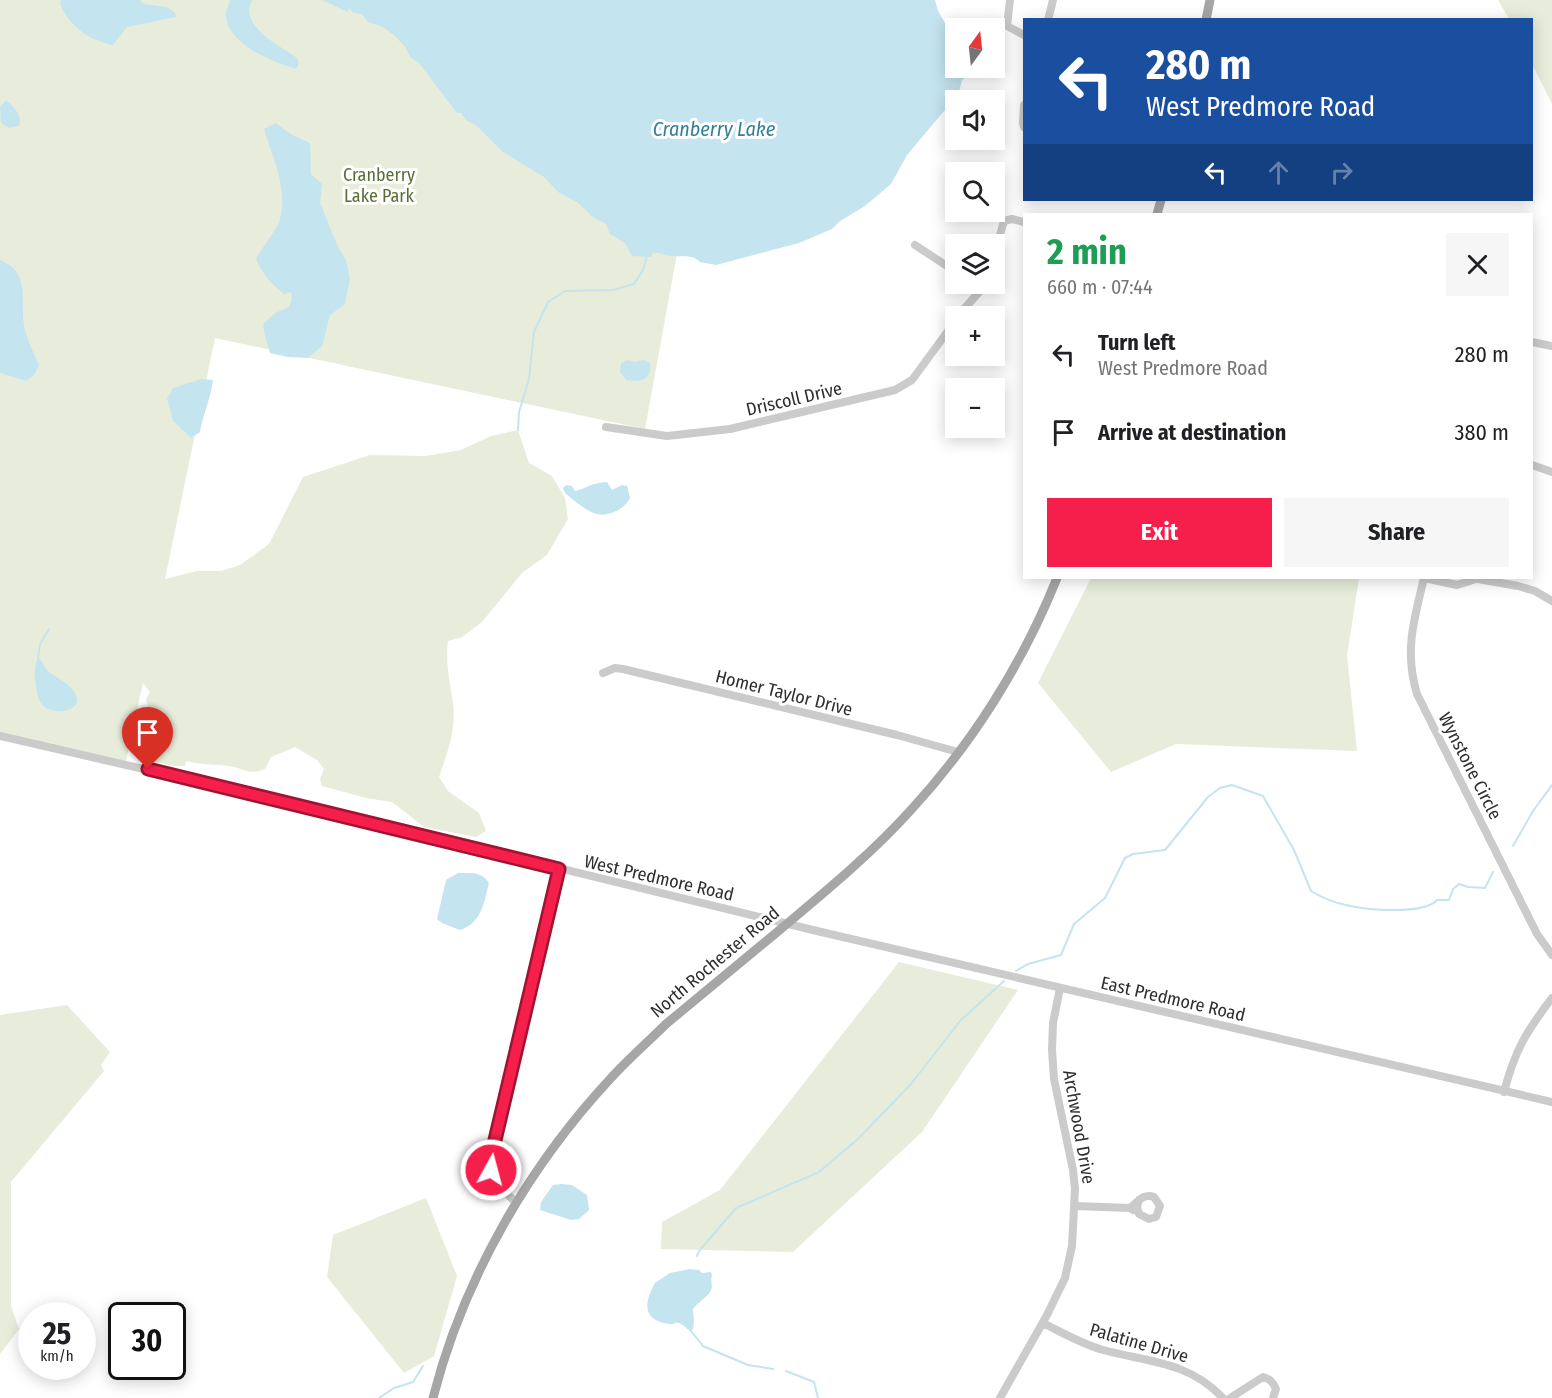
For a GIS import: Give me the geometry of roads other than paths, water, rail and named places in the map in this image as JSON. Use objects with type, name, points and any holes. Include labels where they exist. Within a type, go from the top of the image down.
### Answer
[{"type":"main road","points":[[1206,18],[1210,0]]},
{"type":"main road","name":"North Rochester Road","points":[[433,1398],[451,1341],[492,1245],[546,1158],[612,1077],[666,1024],[825,892],[886,836],[931,787],[1007,681],[1042,614],[1057,579]]},
{"type":"street","points":[[1010,0],[1007,26],[1023,34]]},
{"type":"street","points":[[1048,18],[1053,0]]},
{"type":"street","points":[[999,234],[1006,219],[1023,222]]},
{"type":"street","points":[[915,245],[945,265]]},
{"type":"street","points":[[967,306],[978,294]]},
{"type":"street","name":"Driscoll Drive","points":[[606,427],[662,436],[730,429],[895,390],[912,380],[945,335]]},
{"type":"street","points":[[1533,342],[1552,346]]},
{"type":"street","points":[[1533,465],[1552,472]]},
{"type":"street","name":"Wynstone Circle","points":[[1424,579],[1413,625],[1410,659],[1417,694],[1537,934],[1552,955]]},
{"type":"street","points":[[1429,579],[1457,585],[1472,579]]},
{"type":"street","points":[[1480,579],[1535,591],[1552,601]]},
{"type":"street","name":"Homer Taylor Drive","points":[[603,673],[623,669],[897,735],[958,752]]},
{"type":"street","name":"West Predmore Road","points":[[0,736],[300,805],[786,924]]},
{"type":"street","points":[[516,1203],[498,1184],[491,1170],[491,1157],[559,869]]},
{"type":"street","name":"East Predmore Road","points":[[786,924],[1552,1102]]},
{"type":"street","name":"Archwood Drive","points":[[1000,1398],[1043,1323],[1065,1278],[1072,1246],[1075,1206],[1073,1170],[1053,1065],[1053,1023],[1060,988]]},
{"type":"street","points":[[1504,1092],[1516,1053],[1552,998]]},
{"type":"street","points":[[1075,1206],[1130,1208],[1145,1219],[1153,1219],[1159,1214],[1161,1206],[1157,1199],[1150,1196],[1139,1200],[1130,1208]]},
{"type":"street","points":[[1139,1200],[1137,1207],[1139,1214]]},
{"type":"street","name":"Palatine Drive","points":[[1043,1323],[1103,1350],[1177,1367],[1202,1380],[1223,1398]]},
{"type":"street","points":[[1230,1398],[1263,1377],[1268,1378],[1274,1384],[1276,1389],[1273,1398]]},
{"type":"water","points":[[61,0],[140,0],[144,4],[167,7],[175,13],[176,17],[127,27],[113,45],[88,36],[75,26],[64,12],[60,4]]},
{"type":"water","points":[[230,0],[252,0],[249,9],[255,26],[271,41],[297,58],[299,63],[296,69],[275,62],[242,43],[228,25],[226,14]]},
{"type":"water","name":"Cranberry Lake","points":[[322,0],[935,0],[945,23],[945,78],[965,78],[960,90],[945,90],[945,110],[907,155],[891,184],[865,206],[840,221],[832,229],[799,243],[716,265],[700,262],[691,257],[658,253],[653,253],[651,257],[632,256],[625,243],[610,234],[606,224],[593,217],[577,202],[558,192],[544,177],[503,152],[477,126],[466,120],[461,113],[457,113],[395,36],[383,27],[368,22],[362,14],[353,13],[349,8],[348,12]]},
{"type":"water","points":[[6,100],[19,115],[19,126],[9,128],[1,123],[0,107]]},
{"type":"water","points":[[276,123],[292,135],[310,143],[311,174],[322,184],[320,203],[338,247],[346,260],[350,278],[345,304],[330,315],[322,346],[308,358],[270,353],[263,324],[275,313],[289,307],[292,299],[291,292],[284,294],[271,282],[256,259],[279,223],[282,207],[281,185],[264,129]]},
{"type":"water","points":[[0,260],[10,265],[20,279],[25,330],[39,365],[34,375],[26,381],[0,373]]},
{"type":"water","points":[[628,360],[635,362],[643,360],[650,363],[647,377],[636,381],[626,380],[620,372],[621,363]]},
{"type":"water","points":[[201,379],[213,380],[212,387],[200,432],[191,438],[173,421],[167,399],[173,388]]},
{"type":"water","points":[[607,482],[612,490],[622,485],[627,486],[630,498],[621,508],[602,515],[581,505],[565,493],[563,488],[566,485],[572,486],[575,491]]},
{"type":"water","points":[[38,658],[49,672],[73,690],[77,699],[72,708],[55,711],[41,703],[37,695],[35,679]]},
{"type":"water","points":[[458,873],[483,876],[489,883],[478,917],[460,930],[437,919],[446,880]]},
{"type":"water","points":[[553,1185],[572,1185],[587,1195],[589,1210],[579,1219],[571,1220],[540,1210],[541,1202]]},
{"type":"water","points":[[690,1269],[699,1270],[702,1273],[711,1272],[712,1275],[710,1292],[693,1309],[694,1324],[691,1332],[679,1323],[670,1324],[655,1319],[650,1315],[647,1304],[655,1283],[670,1273]]},
{"type":"waterway","points":[[518,430],[519,412],[529,379],[534,332],[548,302],[565,291],[613,290],[634,284],[643,270],[647,256]]},
{"type":"waterway","points":[[38,658],[40,644],[49,629]]},
{"type":"waterway","points":[[1016,971],[1028,964],[1061,955],[1074,924],[1105,898],[1125,858],[1133,854],[1165,850],[1208,797],[1220,788],[1232,785],[1263,796],[1294,850],[1311,891],[1337,903],[1380,910],[1420,908],[1437,900],[1449,900],[1453,889],[1459,884],[1485,888],[1493,872]]},
{"type":"waterway","points":[[1513,846],[1533,811],[1552,785]]},
{"type":"waterway","points":[[697,1256],[736,1208],[819,1172],[858,1139],[911,1084],[960,1021],[1004,981]]},
{"type":"waterway","points":[[691,1331],[703,1346],[748,1365],[773,1369]]},
{"type":"waterway","points":[[379,1398],[394,1388],[413,1382],[423,1366]]},
{"type":"waterway","points":[[786,1371],[814,1382],[818,1398]]},
{"type":"park label","name":"Cranberry Lake Park","points":[[379,186]]}]
